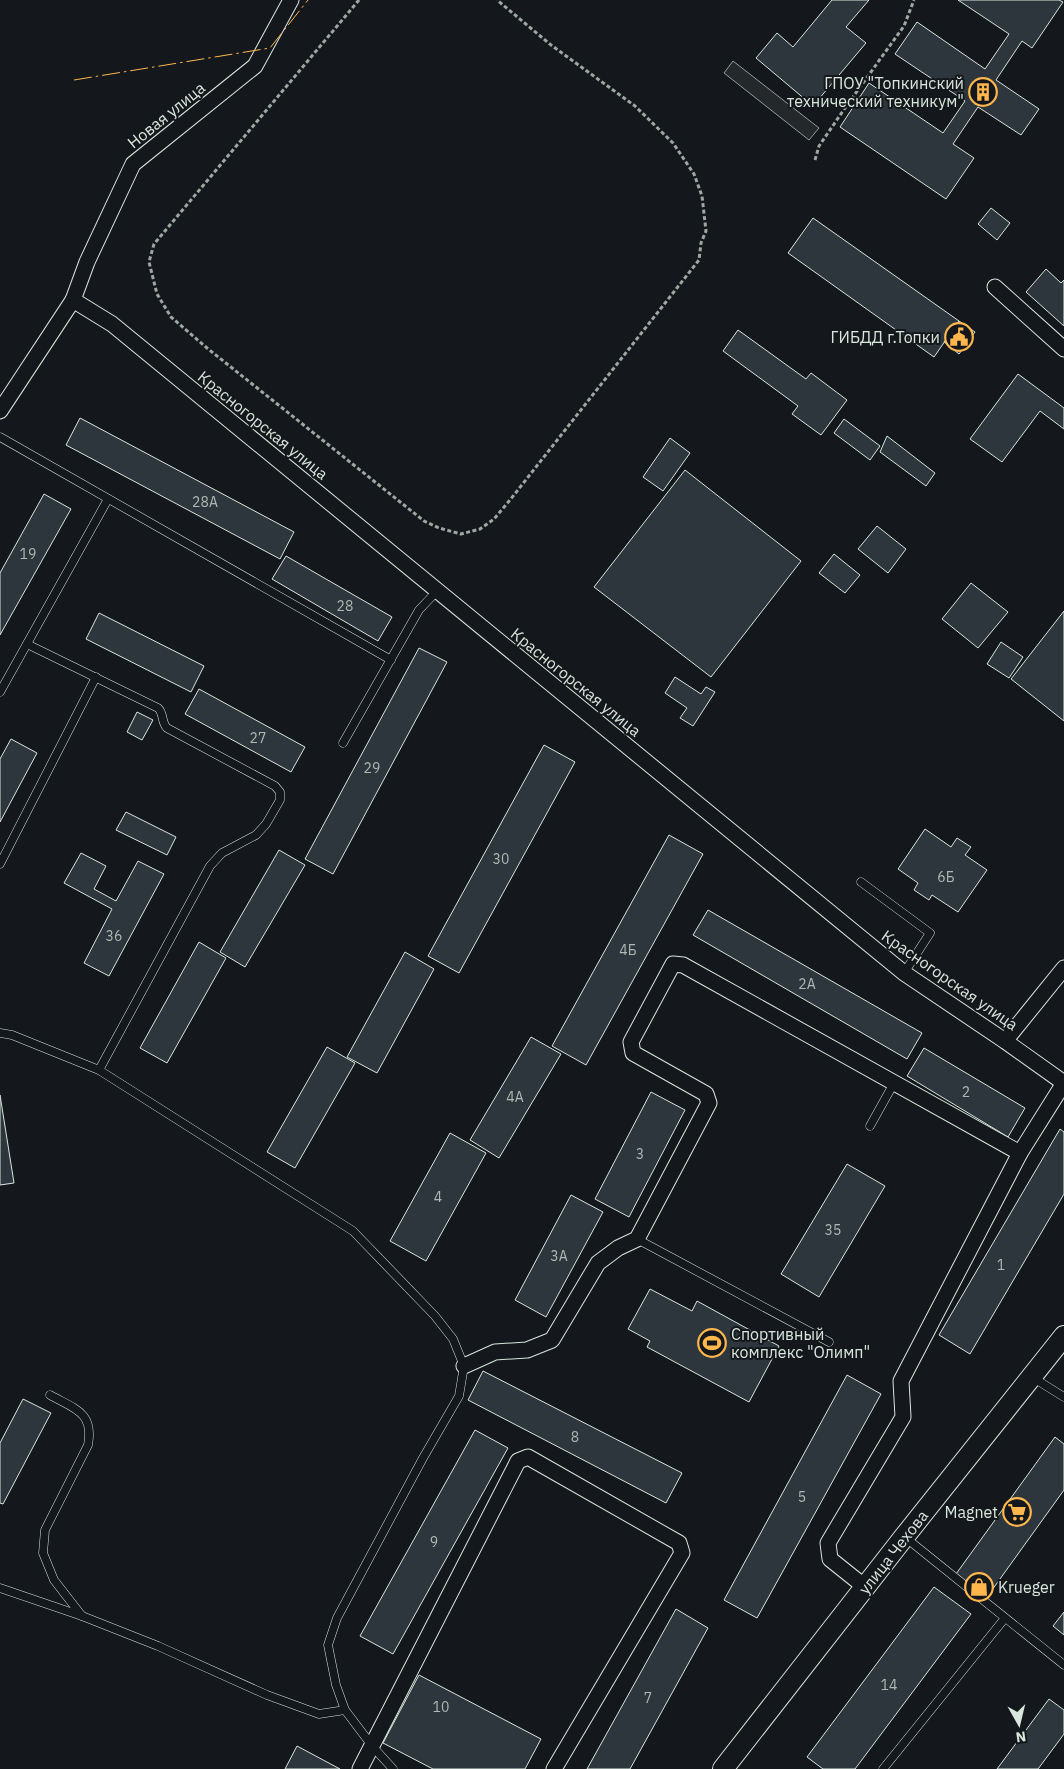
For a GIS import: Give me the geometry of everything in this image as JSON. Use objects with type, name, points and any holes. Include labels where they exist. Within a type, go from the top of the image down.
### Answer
[{"type":"street","name":"Новая улица","points":[[0,411],[73,300],[91,253],[133,164],[255,66],[291,0]]},
{"type":"street","points":[[995,287],[1064,349]]},
{"type":"street","name":"Красногорская улица","points":[[73,300],[112,324],[904,973],[1064,1083]]},
{"type":"street","points":[[464,1366],[495,1352],[527,1350],[552,1340],[598,1263],[618,1248],[637,1239],[709,1103],[706,1094],[633,1053],[631,1042],[673,964],[683,965],[1020,1153]]},
{"type":"street","points":[[1005,1041],[1064,968]]},
{"type":"street","points":[[865,1587],[830,1559],[828,1543],[903,1417],[901,1381],[1020,1153],[1064,1083]]},
{"type":"street","name":"улица Чехова","points":[[723,1769],[1064,1336]]},
{"type":"street","points":[[360,1769],[518,1461],[528,1457],[678,1543],[682,1553],[554,1769]]},
{"type":"lane","points":[[0,437],[391,660]]},
{"type":"lane","points":[[0,692],[108,498]]},
{"type":"lane","points":[[343,743],[419,610],[437,591]]},
{"type":"lane","points":[[27,644],[158,708],[161,711],[163,724],[167,728],[275,786],[280,792],[280,800],[262,830],[215,859],[99,1070]]},
{"type":"lane","points":[[0,864],[96,678]]},
{"type":"lane","points":[[861,882],[930,933],[904,973]]},
{"type":"lane","points":[[0,1033],[12,1035],[99,1070],[352,1231],[435,1316],[453,1339],[464,1366],[459,1396],[423,1458],[337,1618],[328,1646],[336,1685],[345,1710],[372,1747],[393,1769]]},
{"type":"lane","points":[[870,1126],[894,1083]]},
{"type":"lane","points":[[637,1239],[829,1342]]},
{"type":"lane","points":[[1032,1377],[1064,1397]]},
{"type":"lane","points":[[50,1395],[82,1413],[88,1420],[90,1432],[88,1445],[45,1530],[43,1553],[54,1580],[82,1616]]},
{"type":"lane","points":[[904,1537],[1064,1665]]},
{"type":"lane","points":[[0,1588],[82,1616],[158,1646],[267,1695],[310,1711],[319,1714],[345,1710]]},
{"type":"lane","points":[[883,1769],[1005,1618]]},
{"type":"path","points":[[360,0],[154,244],[149,262],[157,294],[171,317],[207,348],[424,521],[438,528],[461,534],[480,528],[494,519],[510,500],[699,260],[701,242],[706,231],[702,196],[694,174],[674,144],[635,106],[551,45],[497,0]]},
{"type":"path","points":[[815,160],[819,146],[844,108],[904,26],[914,0]]},
{"type":"shaded area","points":[[733,61],[819,128],[809,140],[724,73]]},
{"type":"building","name":"ГПОУ \"Топкинский технический техникум\"","points":[[832,0],[869,0],[846,27],[866,43],[813,106],[756,58],[777,33],[793,47]]},
{"type":"building","name":"ГПОУ \"Топкинский технический техникум\"","points":[[958,0],[1059,0],[1063,2],[1032,48],[1022,41],[996,80],[1039,109],[1021,135],[978,107],[953,144],[974,158],[946,199],[840,127],[869,83],[943,133],[965,101],[895,54],[917,22],[985,69],[1009,34]]},
{"type":"building","points":[[991,208],[1010,223],[997,240],[978,224]]},
{"type":"building","points":[[813,218],[959,321],[934,357],[788,253]]},
{"type":"building","points":[[1046,269],[1061,283],[1064,280],[1064,326],[1026,292]]},
{"type":"building","name":"ГИБДД г.Топки","points":[[959,321],[975,332],[959,354],[944,342]]},
{"type":"building","points":[[738,330],[806,379],[811,373],[847,400],[821,435],[792,414],[798,406],[723,351]]},
{"type":"building","points":[[1018,374],[1064,408],[1064,429],[1040,411],[1002,462],[970,439]]},
{"type":"building","points":[[80,418],[294,532],[280,559],[66,445]]},
{"type":"building","points":[[844,419],[880,446],[870,460],[834,433]]},
{"type":"building","points":[[887,436],[935,473],[926,486],[880,452]]},
{"type":"building","points":[[670,438],[690,453],[663,491],[643,477]]},
{"type":"building","points":[[685,470],[801,561],[711,677],[594,587]]},
{"type":"building","points":[[44,494],[71,509],[0,635],[0,573]]},
{"type":"building","points":[[877,526],[906,549],[888,573],[858,549]]},
{"type":"building","points":[[834,554],[860,575],[845,593],[819,573]]},
{"type":"building","points":[[286,556],[392,617],[378,641],[272,579]]},
{"type":"building","points":[[971,583],[1008,612],[978,648],[942,619]]},
{"type":"building","points":[[1064,611],[1064,721],[1011,679]]},
{"type":"building","points":[[99,613],[204,666],[191,692],[86,639]]},
{"type":"building","points":[[1001,642],[1023,657],[1009,678],[987,664]]},
{"type":"building","points":[[419,648],[447,662],[333,874],[305,859]]},
{"type":"building","points":[[675,677],[701,694],[706,687],[715,692],[693,726],[680,718],[687,708],[665,693]]},
{"type":"building","points":[[199,689],[305,747],[291,772],[185,714]]},
{"type":"building","points":[[137,712],[153,720],[142,740],[127,732]]},
{"type":"building","points":[[11,739],[37,753],[0,822],[0,759]]},
{"type":"building","points":[[544,745],[575,762],[459,973],[428,956]]},
{"type":"building","points":[[126,812],[176,837],[167,855],[116,830]]},
{"type":"building","points":[[925,829],[951,847],[957,838],[971,847],[965,855],[987,870],[958,912],[932,895],[929,900],[914,890],[918,883],[898,869]]},
{"type":"building","points":[[669,835],[703,854],[586,1065],[552,1046]]},
{"type":"building","points":[[279,850],[305,865],[245,967],[220,952]]},
{"type":"building","points":[[81,853],[106,866],[94,889],[116,901],[138,861],[164,874],[109,976],[84,963],[112,909],[64,883]]},
{"type":"building","points":[[708,910],[922,1033],[907,1059],[693,935]]},
{"type":"building","points":[[199,942],[226,958],[167,1063],[140,1048]]},
{"type":"building","points":[[405,952],[434,969],[377,1073],[347,1057]]},
{"type":"building","points":[[531,1037],[561,1054],[499,1158],[470,1140]]},
{"type":"building","points":[[327,1047],[355,1063],[295,1168],[267,1152]]},
{"type":"building","points":[[924,1048],[1025,1108],[1008,1137],[907,1076]]},
{"type":"building","points":[[651,1092],[685,1110],[629,1217],[595,1199]]},
{"type":"building","points":[[0,1095],[14,1183],[0,1185]]},
{"type":"building","points":[[1060,1129],[1064,1132],[1064,1194],[970,1354],[939,1335]]},
{"type":"building","points":[[450,1133],[486,1153],[426,1261],[390,1241]]},
{"type":"building","points":[[847,1164],[885,1186],[819,1297],[781,1274]]},
{"type":"building","points":[[571,1195],[603,1212],[546,1317],[515,1300]]},
{"type":"building","name":"Спортивный комплекс \"Олимп\"","points":[[650,1289],[692,1311],[697,1301],[779,1346],[749,1402],[647,1347],[650,1341],[628,1329]]},
{"type":"building","points":[[483,1371],[682,1473],[666,1503],[468,1400]]},
{"type":"building","points":[[847,1375],[881,1394],[757,1618],[724,1600]]},
{"type":"building","points":[[23,1399],[51,1413],[3,1504],[0,1503],[0,1443]]},
{"type":"building","points":[[475,1430],[508,1448],[393,1654],[360,1636]]},
{"type":"building","points":[[1055,1437],[1064,1444],[1064,1490],[987,1597],[956,1574]]},
{"type":"building","points":[[934,1587],[971,1614],[855,1769],[823,1769],[807,1757]]},
{"type":"building","points":[[676,1609],[708,1628],[630,1769],[587,1769]]},
{"type":"building","points":[[1064,1612],[1064,1635],[1053,1626]]},
{"type":"building","points":[[419,1675],[541,1739],[525,1769],[433,1769],[383,1743]]},
{"type":"building","points":[[1049,1699],[1064,1710],[1064,1734],[1038,1769],[997,1769]]},
{"type":"building","points":[[297,1746],[340,1769],[285,1769]]},
{"type":"power","points":[[74,80],[270,48],[308,0]]},
{"type":"place","name":"ГПОУ \"Топкинский технический техникум\"","points":[[983,92]]},
{"type":"place","name":"ГИБДД г.Топки","points":[[959,337]]},
{"type":"place","name":"Спортивный комплекс \"Олимп\"","points":[[712,1343]]},
{"type":"place","name":"Magnet","points":[[1017,1512]]},
{"type":"place","name":"Krueger","points":[[979,1587]]}]
